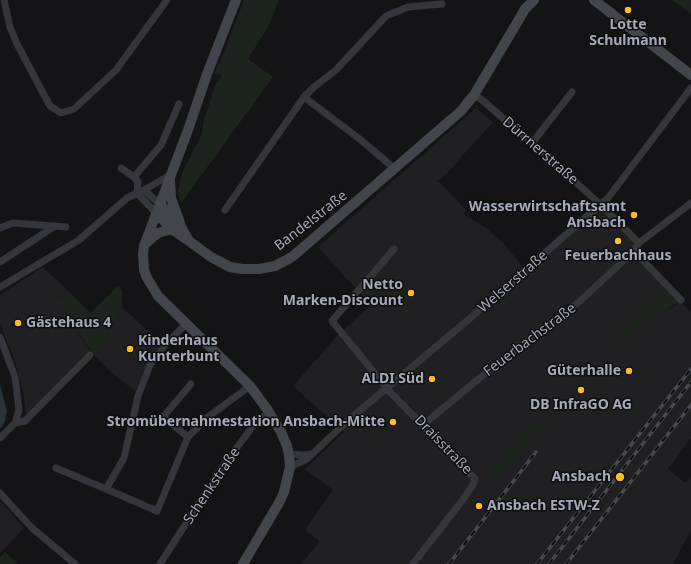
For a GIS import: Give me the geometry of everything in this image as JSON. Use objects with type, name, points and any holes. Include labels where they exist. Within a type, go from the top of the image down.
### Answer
[{"type":"street","points":[[4,0],[10,27],[17,44],[50,106],[62,113],[74,109],[116,70],[167,0]]},
{"type":"street","points":[[236,0],[207,74],[188,130],[144,246],[144,270],[158,296],[250,386],[281,432],[289,454],[290,467],[284,492],[243,564]]},
{"type":"street","name":"Bandelstraße","points":[[177,228],[189,241],[211,257],[230,267],[251,270],[275,266],[292,257],[461,111],[474,95],[518,21],[534,0]]},
{"type":"street","points":[[594,0],[691,75]]},
{"type":"street","points":[[225,210],[304,97],[336,70],[386,16],[408,7],[442,4]]},
{"type":"street","name":"Welserstraße","points":[[290,467],[307,459],[345,423],[468,320],[601,205],[613,192],[691,88]]},
{"type":"street","points":[[532,143],[572,92]]},
{"type":"street","name":"Dürrnerstraße","points":[[474,95],[482,100],[532,143],[601,205],[640,243]]},
{"type":"street","points":[[304,97],[361,140],[395,169]]},
{"type":"street","points":[[134,177],[161,145],[179,104]]},
{"type":"street","points":[[121,168],[134,177],[138,182],[140,192],[177,228]]},
{"type":"street","points":[[0,287],[79,240],[121,203],[170,175]]},
{"type":"street","points":[[170,175],[171,198],[177,228]]},
{"type":"street","name":"Feuerbachstraße","points":[[423,425],[494,366],[579,302],[634,252],[640,243],[691,203]]},
{"type":"street","points":[[0,228],[13,223],[66,227]]},
{"type":"street","points":[[0,262],[55,226]]},
{"type":"street","points":[[144,246],[158,233],[177,228]]},
{"type":"street","name":"Draisstraße","points":[[394,249],[332,321],[386,388],[475,479],[473,485],[462,502],[413,564]]},
{"type":"street","points":[[634,252],[681,300]]},
{"type":"street","points":[[106,489],[124,458],[138,396],[150,365],[166,344],[186,324]]},
{"type":"street","points":[[0,336],[15,377],[19,410],[15,423],[0,438]]},
{"type":"street","points":[[15,423],[25,421],[90,355]]},
{"type":"street","points":[[188,437],[163,417],[191,384]]},
{"type":"street","points":[[56,468],[157,511],[188,437],[208,417],[250,386]]},
{"type":"street","name":"Schenkstraße","points":[[160,564],[224,466],[256,422],[269,413]]},
{"type":"street","points":[[289,454],[312,454]]},
{"type":"street","points":[[0,493],[32,528],[74,564]]},
{"type":"shaded area","points":[[244,0],[279,0],[268,27],[248,59],[273,77],[181,203],[178,192],[182,173],[202,134],[203,123],[215,86],[222,75],[214,74]]},
{"type":"shaded area","points":[[672,0],[691,0],[691,14]]},
{"type":"shaded area","points":[[476,108],[493,122],[451,169],[438,181],[466,210],[463,214],[487,229],[506,246],[527,273],[603,205],[642,243],[635,251],[666,285],[614,338],[681,302],[691,312],[691,438],[668,469],[685,483],[691,477],[691,530],[673,564],[301,564],[320,541],[305,530],[333,490],[305,469],[344,432],[293,386],[338,335],[371,305],[318,247]]},
{"type":"shaded area","points":[[43,267],[68,291],[55,303],[78,327],[76,330],[90,350],[26,415],[23,390],[13,356],[0,324],[0,295]]},
{"type":"shaded area","points":[[666,285],[681,302],[675,304],[618,341],[614,337]]},
{"type":"shaded area","points":[[118,286],[122,290],[122,307],[110,326],[116,335],[95,356],[76,329],[78,327],[55,303],[68,291],[90,313]]},
{"type":"shaded area","name":"Kinderhaus Kunterbunt","points":[[122,307],[152,335],[163,343],[146,367],[135,391],[112,373],[95,356],[115,335],[110,326]]},
{"type":"shaded area","points":[[0,385],[7,411],[5,421],[0,429]]},
{"type":"shaded area","points":[[532,422],[539,429],[494,479],[488,475]]},
{"type":"shaded area","points":[[0,501],[24,528],[0,553]]},
{"type":"shaded area","points":[[5,552],[18,564],[0,564],[0,557]]},
{"type":"railway","points":[[537,564],[691,369]]},
{"type":"railway","points":[[549,564],[691,382]]},
{"type":"railway","points":[[566,564],[691,405]]},
{"type":"railway","points":[[449,564],[536,452]]},
{"type":"place","name":"Lotte Schulmann","points":[[628,10]]},
{"type":"place","name":"Wasserwirtschaftsamt Ansbach","points":[[634,215]]},
{"type":"place","name":"Feuerbachhaus","points":[[618,241]]},
{"type":"place","name":"Netto Marken-Discount","points":[[411,293]]},
{"type":"place","name":"Gästehaus 4","points":[[18,323]]},
{"type":"place","name":"Kinderhaus Kunterbunt","points":[[130,349]]},
{"type":"place","name":"Güterhalle","points":[[629,371]]},
{"type":"place","name":"ALDI Süd","points":[[432,379]]},
{"type":"place","name":"DB InfraGO AG","points":[[581,390]]},
{"type":"place","name":"Stromübernahmestation Ansbach-Mitte","points":[[393,422]]},
{"type":"place","name":"Ansbach","points":[[620,477]]},
{"type":"place","name":"Ansbach ESTW-Z","points":[[479,506]]}]
